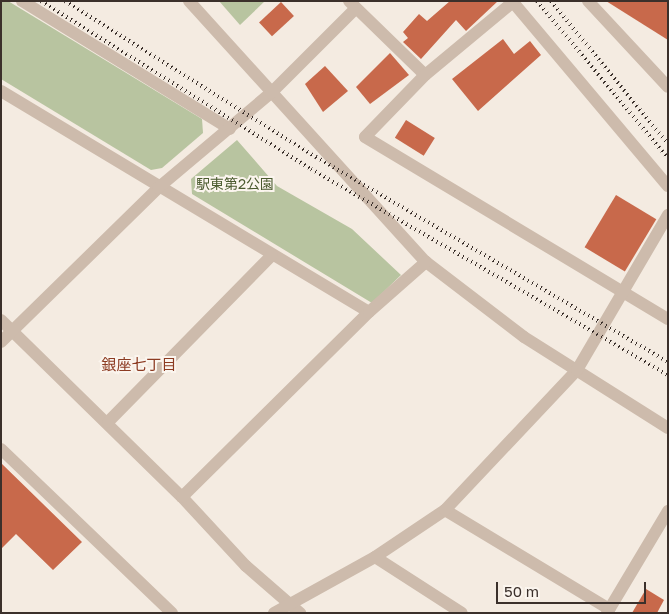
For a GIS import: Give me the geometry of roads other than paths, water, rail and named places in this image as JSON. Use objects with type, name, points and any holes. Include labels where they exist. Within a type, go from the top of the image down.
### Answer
[{"type":"street","points":[[22,1],[230,129]]},
{"type":"street","points":[[189,1],[426,262],[524,337],[668,428]]},
{"type":"street","points":[[588,1],[668,87]]},
{"type":"street","points":[[668,186],[513,2],[425,75],[365,137],[623,290],[668,319]]},
{"type":"street","points":[[1,342],[158,188],[271,93],[352,5],[425,75]]},
{"type":"street","points":[[1,91],[158,188],[368,312]]},
{"type":"street","points":[[274,613],[375,557],[445,510],[577,370],[668,215]]},
{"type":"street","points":[[108,422],[272,255]]},
{"type":"street","points":[[182,497],[368,312],[426,262]]},
{"type":"street","points":[[1,320],[108,422],[288,605],[300,613]]},
{"type":"street","points":[[1,449],[172,613]]},
{"type":"street","points":[[445,510],[608,611],[664,527],[668,511]]},
{"type":"street","points":[[375,557],[462,613]]},
{"type":"railway","points":[[41,1],[311,169],[668,375]]},
{"type":"railway","points":[[65,1],[316,157],[668,362]]},
{"type":"railway","points":[[537,1],[668,158]]},
{"type":"railway","points":[[551,1],[668,144]]},
{"type":"district","name":"銀座七丁目","points":[[139,365]]},
{"type":"park label","name":"駅東第2公園","points":[[235,184]]}]
